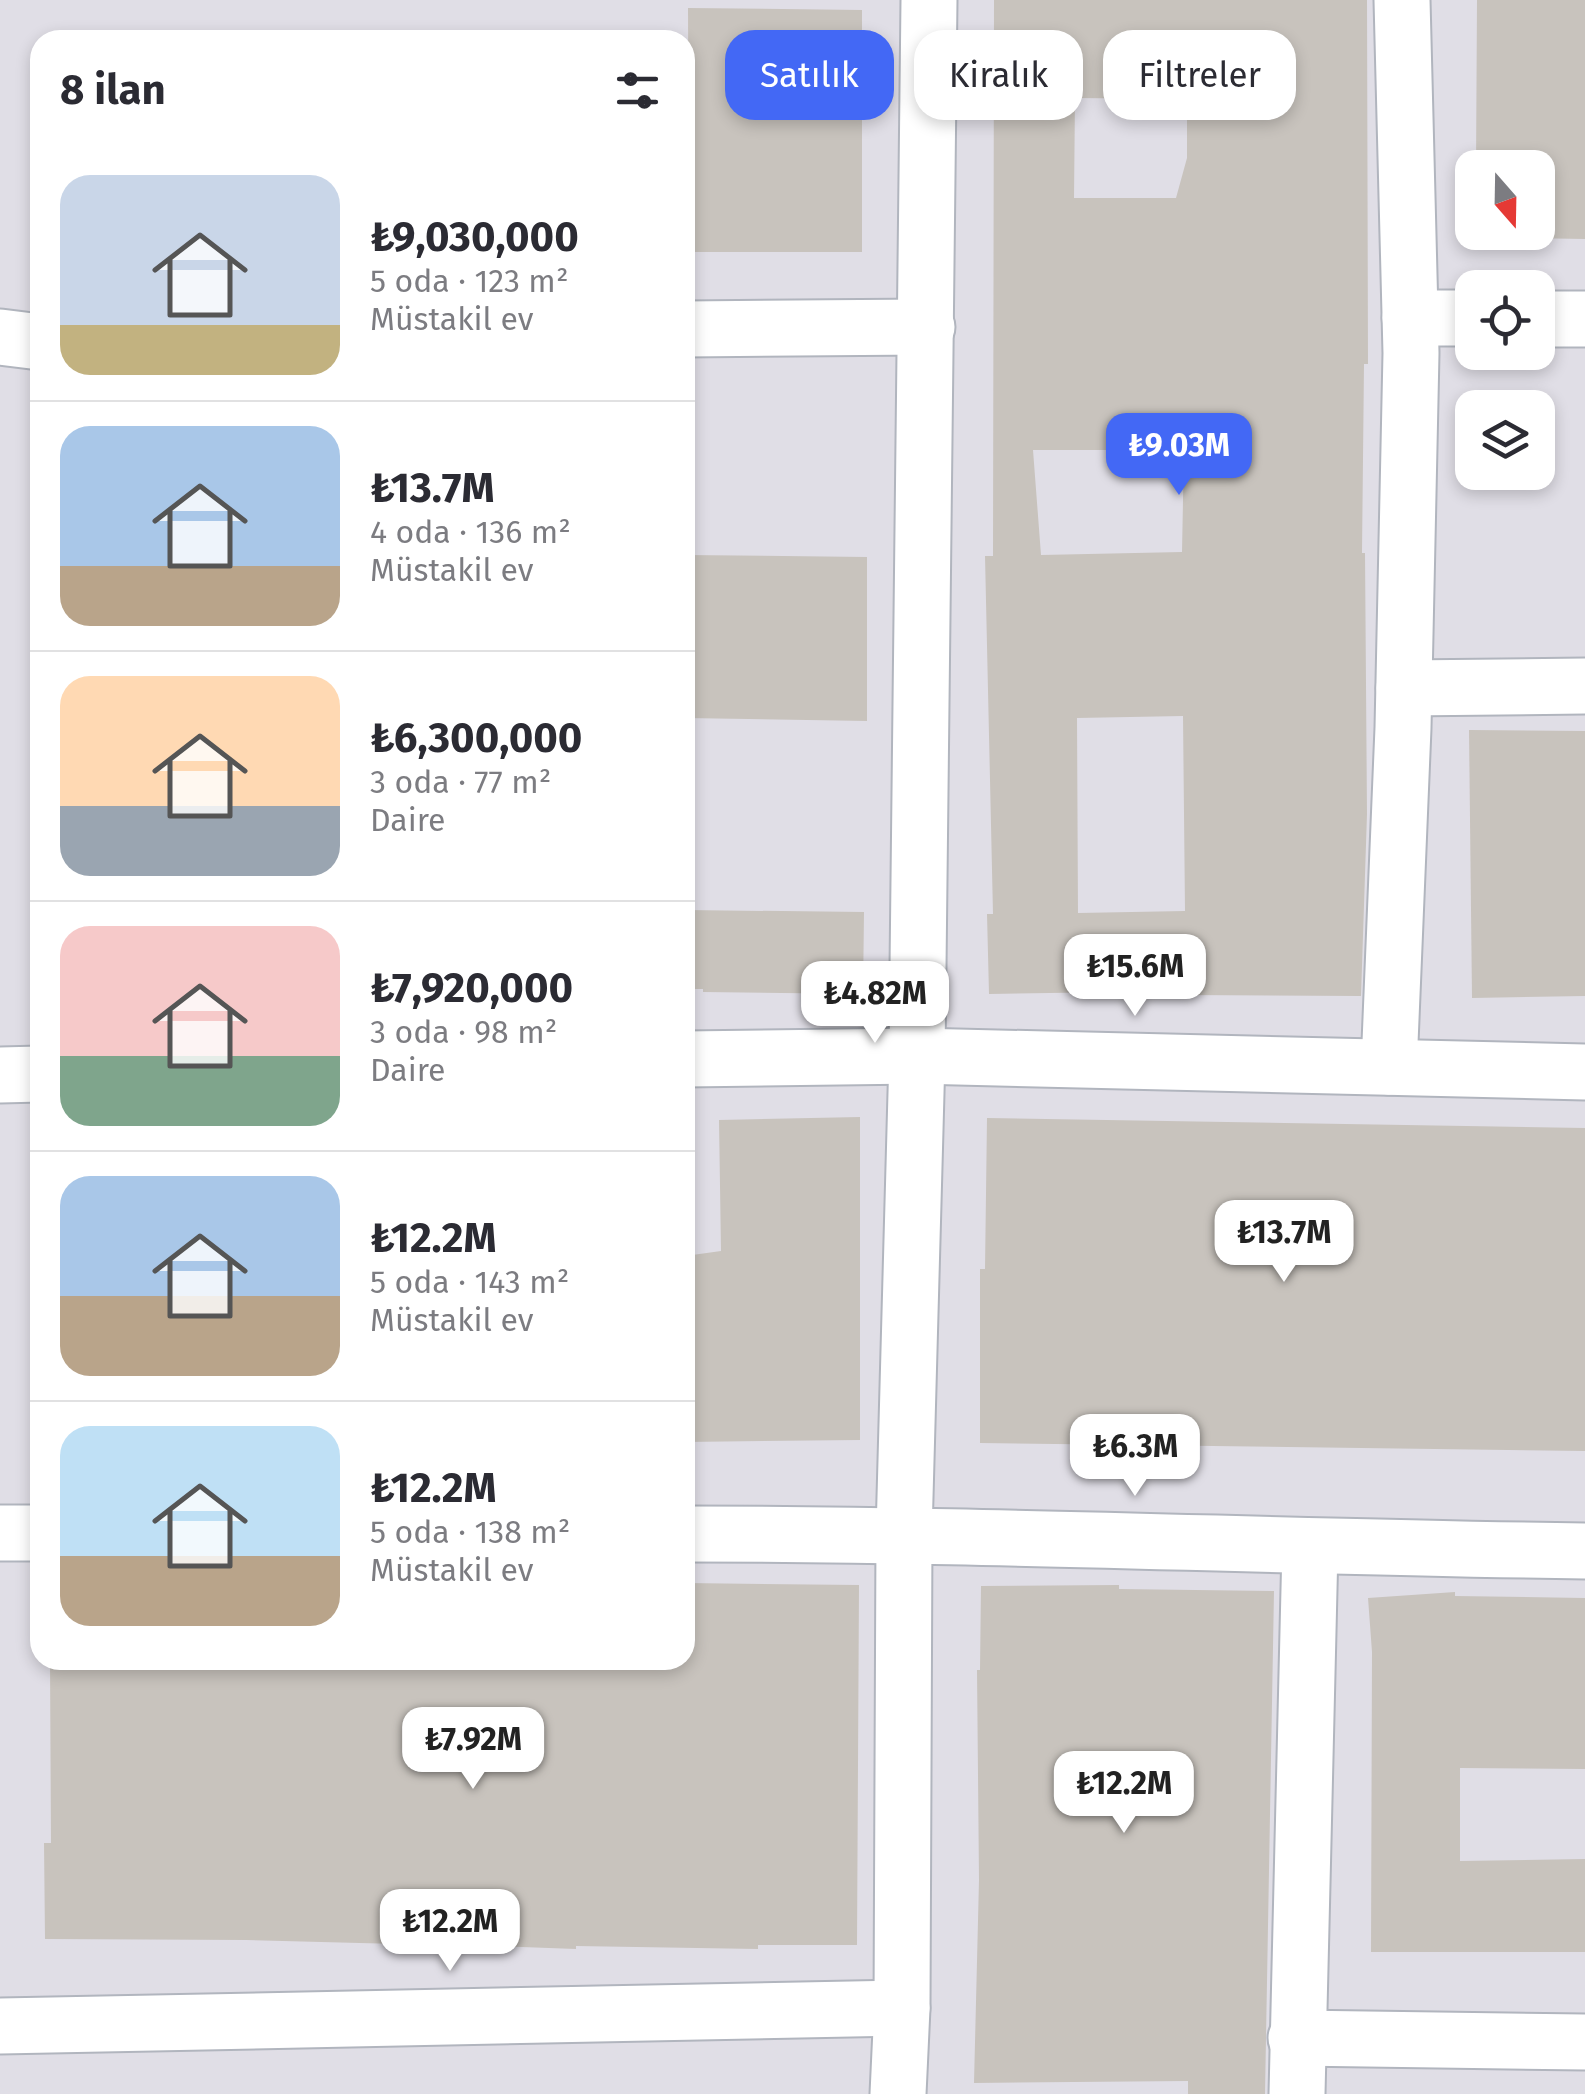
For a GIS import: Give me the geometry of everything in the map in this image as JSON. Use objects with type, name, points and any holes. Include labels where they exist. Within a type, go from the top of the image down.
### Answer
[{"type":"street","points":[[898,2094],[902,2008],[904,1534],[917,1056],[930,0]]},
{"type":"street","points":[[1389,1067],[1404,688],[1410,318],[1402,0]]},
{"type":"street","points":[[1410,318],[1455,318]]},
{"type":"street","points":[[1555,318],[1585,319]]},
{"type":"street","points":[[695,328],[926,327]]},
{"type":"street","points":[[0,336],[30,340]]},
{"type":"street","points":[[1404,688],[1585,686]]},
{"type":"street","points":[[695,1059],[917,1056],[1585,1072]]},
{"type":"street","points":[[0,1075],[30,1074]]},
{"type":"street","points":[[0,1533],[30,1533]]},
{"type":"street","points":[[695,1534],[904,1534],[1310,1548],[1585,1551]]},
{"type":"street","points":[[1298,2094],[1296,2038],[1310,1548]]},
{"type":"street","points":[[0,2026],[902,2008]]},
{"type":"street","points":[[1296,2038],[1585,2042]]},
{"type":"shaded area","points":[[0,0],[1585,0],[1585,2094],[0,2094]]},
{"type":"building","points":[[994,0],[1367,0],[1368,364],[1364,364],[1362,553],[1367,814],[1361,996],[1184,995],[1183,991],[989,994],[987,914],[993,914],[985,556],[993,556],[994,120],[1075,120],[1074,198],[1176,198],[1187,158],[1187,120],[1296,120],[1296,30],[1103,30],[1103,98],[1083,98],[1083,30],[994,30]],"holes":[[[1033,450],[1184,450],[1182,552],[1041,555]],[[1183,716],[1185,911],[1078,913],[1077,718]]]},
{"type":"building","points":[[1477,0],[1585,0],[1585,239],[1555,238],[1555,150],[1476,150]]},
{"type":"building","points":[[688,8],[862,10],[862,30],[725,30],[725,120],[862,120],[862,252],[695,252],[695,30],[688,30]]},
{"type":"building","points":[[695,555],[867,557],[867,721],[695,718]]},
{"type":"building","points":[[1469,730],[1585,731],[1585,996],[1472,998]]},
{"type":"building","points":[[695,910],[864,912],[863,994],[695,989]]},
{"type":"building","points":[[860,1117],[860,1440],[695,1442],[695,1255],[721,1251],[719,1120]]},
{"type":"building","points":[[987,1118],[1585,1128],[1585,1451],[980,1443],[980,1269],[985,1269]]},
{"type":"building","points":[[695,1583],[859,1585],[857,1945],[576,1949],[498,1943],[45,1939],[44,1843],[51,1843],[50,1670],[695,1670]]},
{"type":"building","points":[[1119,1585],[1119,1589],[1274,1591],[1265,2094],[1188,2094],[1188,2081],[974,2083],[981,1586]]},
{"type":"building","points":[[1455,1592],[1455,1596],[1585,1598],[1585,1769],[1460,1768],[1460,1861],[1585,1859],[1585,1952],[1371,1952],[1372,1652],[1368,1598]]}]
